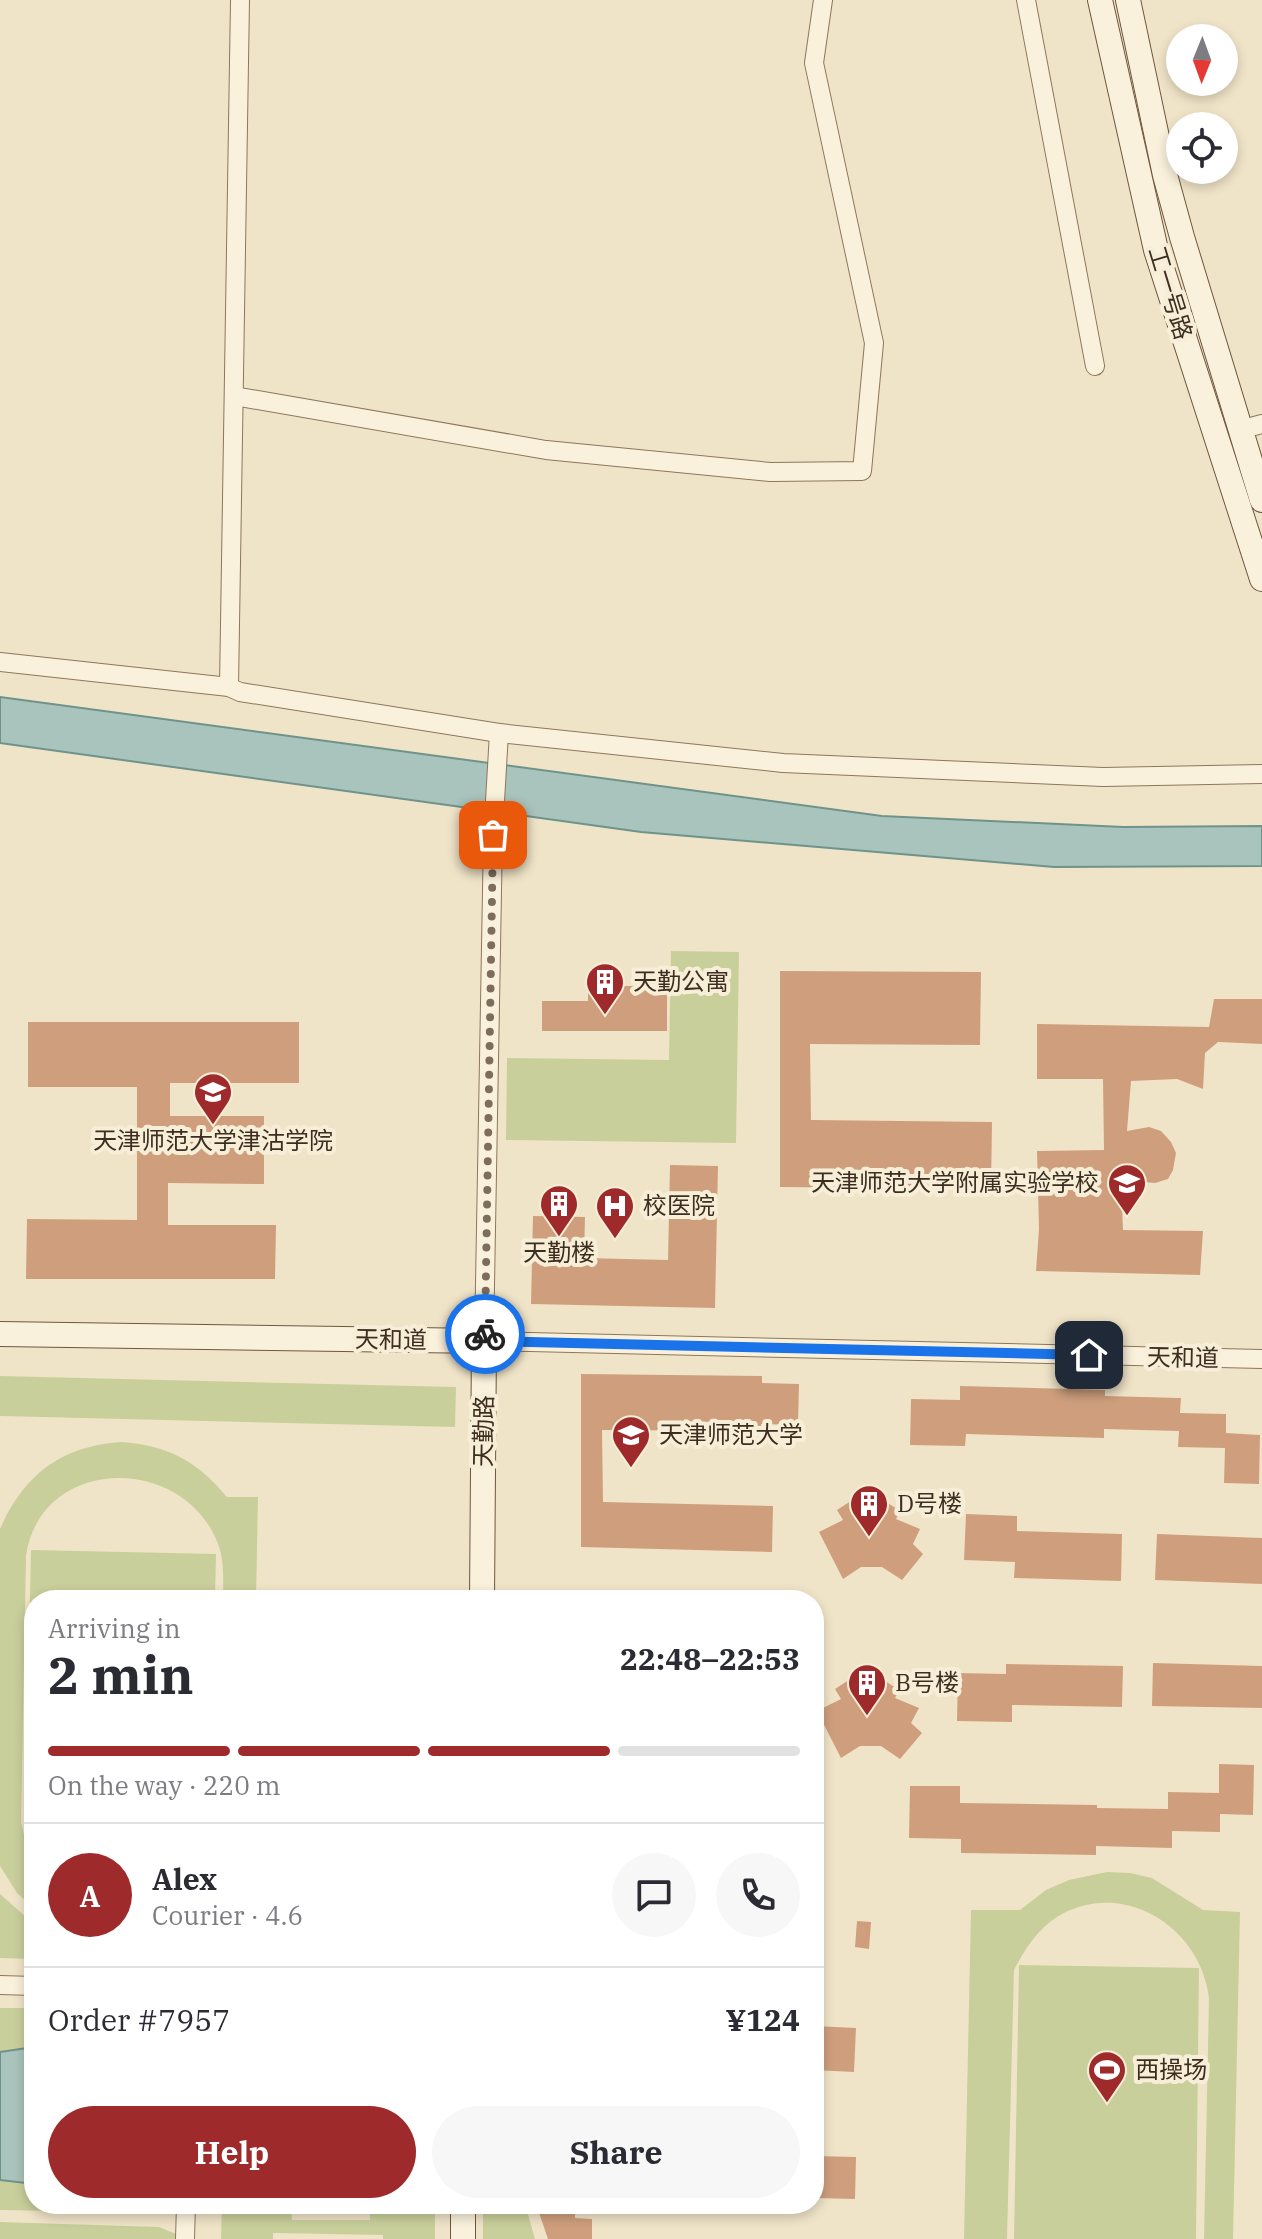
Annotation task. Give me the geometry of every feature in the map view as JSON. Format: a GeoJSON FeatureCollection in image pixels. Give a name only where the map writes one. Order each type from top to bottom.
{"type":"FeatureCollection","features":[{"type":"Feature","properties":{"kind":"main road","name":"工一号路"},"geometry":{"type":"LineString","coordinates":[[1100,0],[1156,250],[1262,579]]}},
{"type":"Feature","properties":{"kind":"main road","name":"工一号路"},"geometry":{"type":"LineString","coordinates":[[1128,0],[1165,175],[1251,427],[1262,500]]}},
{"type":"Feature","properties":{"kind":"main road","name":"天和道"},"geometry":{"type":"LineString","coordinates":[[0,1334],[484,1341]]}},
{"type":"Feature","properties":{"kind":"main road","name":"天勤路"},"geometry":{"type":"LineString","coordinates":[[482,1590],[484,1341]]}},
{"type":"Feature","properties":{"kind":"main road"},"geometry":{"type":"LineString","coordinates":[[463,2214],[463,2239]]}},
{"type":"Feature","properties":{"kind":"street"},"geometry":{"type":"LineString","coordinates":[[229,687],[240,0]]}},
{"type":"Feature","properties":{"kind":"street"},"geometry":{"type":"LineString","coordinates":[[234,396],[546,450],[770,472],[862,471],[874,343],[814,63],[823,0]]}},
{"type":"Feature","properties":{"kind":"street"},"geometry":{"type":"LineString","coordinates":[[1026,0],[1095,366]]}},
{"type":"Feature","properties":{"kind":"street"},"geometry":{"type":"LineString","coordinates":[[0,662],[229,687],[240,692],[499,733],[783,763],[1103,777],[1262,774]]}},
{"type":"Feature","properties":{"kind":"street","name":"天勤路"},"geometry":{"type":"LineString","coordinates":[[484,1341],[493,835],[499,733]]}},
{"type":"Feature","properties":{"kind":"street","name":"天和道"},"geometry":{"type":"LineString","coordinates":[[484,1341],[1262,1359]]}},
{"type":"Feature","properties":{"kind":"street"},"geometry":{"type":"LineString","coordinates":[[0,1985],[24,1986]]}},
{"type":"Feature","properties":{"kind":"street"},"geometry":{"type":"LineString","coordinates":[[185,2239],[186,2214]]}},
{"type":"Feature","properties":{"kind":"green space"},"geometry":{"type":"Polygon","coordinates":[[[671,951],[739,952],[736,1143],[506,1140],[507,1058],[669,1060],[671,951]]]}},
{"type":"Feature","properties":{"kind":"green space"},"geometry":{"type":"Polygon","coordinates":[[[0,1376],[456,1387],[455,1427],[0,1416],[0,1376]]]}},
{"type":"Feature","properties":{"kind":"green space"},"geometry":{"type":"Polygon","coordinates":[[[121,1442],[168,1451],[205,1474],[227,1497],[258,1497],[256,1590],[223,1590],[219,1546],[198,1511],[172,1491],[143,1480],[112,1478],[82,1484],[56,1499],[37,1523],[26,1556],[24,1590],[21,1822],[24,1835],[24,1899],[0,1866],[0,1529],[21,1493],[47,1466],[63,1457],[121,1442]]]}},
{"type":"Feature","properties":{"kind":"green space"},"geometry":{"type":"Polygon","coordinates":[[[31,1550],[216,1554],[215,1590],[30,1590],[31,1550]]]}},
{"type":"Feature","properties":{"kind":"green space","name":"西操场"},"geometry":{"type":"Polygon","coordinates":[[[1107,1872],[1152,1878],[1203,1910],[1240,1912],[1233,2239],[1204,2239],[1209,1998],[1203,1972],[1191,1950],[1175,1931],[1154,1916],[1132,1906],[1107,1903],[1082,1906],[1050,1922],[1032,1940],[1014,1970],[1007,2239],[964,2239],[971,1910],[1020,1910],[1046,1890],[1069,1880],[1107,1872]]]}},
{"type":"Feature","properties":{"kind":"green space"},"geometry":{"type":"Polygon","coordinates":[[[0,1894],[24,1915],[24,1959],[0,1958],[0,1894]]]}},
{"type":"Feature","properties":{"kind":"green space","name":"西操场"},"geometry":{"type":"Polygon","coordinates":[[[1019,1965],[1199,1968],[1196,2239],[1014,2239],[1019,1965]]]}},
{"type":"Feature","properties":{"kind":"green space"},"geometry":{"type":"Polygon","coordinates":[[[0,2008],[24,2008],[24,2048],[0,2052],[0,2008]]]}},
{"type":"Feature","properties":{"kind":"green space"},"geometry":{"type":"Polygon","coordinates":[[[0,2180],[24,2183],[24,2210],[0,2210],[0,2180]]]}},
{"type":"Feature","properties":{"kind":"green space"},"geometry":{"type":"Polygon","coordinates":[[[222,2214],[292,2214],[292,2220],[370,2220],[370,2214],[435,2214],[435,2239],[273,2233],[273,2239],[221,2239],[222,2214]]]}},
{"type":"Feature","properties":{"kind":"green space"},"geometry":{"type":"Polygon","coordinates":[[[483,2214],[528,2214],[535,2239],[483,2239],[483,2214]]]}},
{"type":"Feature","properties":{"kind":"green space"},"geometry":{"type":"Polygon","coordinates":[[[0,2222],[159,2227],[176,2234],[176,2239],[0,2239],[0,2222]]]}},
{"type":"Feature","properties":{"kind":"water"},"geometry":{"type":"Polygon","coordinates":[[[0,697],[882,816],[1123,827],[1262,826],[1262,866],[1054,867],[641,832],[0,743],[0,697]]]}},
{"type":"Feature","properties":{"kind":"water"},"geometry":{"type":"Polygon","coordinates":[[[24,2048],[24,2183],[0,2180],[0,2052],[24,2048]]]}},
{"type":"Feature","properties":{"kind":"building"},"geometry":{"type":"Polygon","coordinates":[[[780,971],[981,972],[980,1045],[810,1044],[811,1120],[992,1122],[991,1189],[780,1187],[780,971]]]}},
{"type":"Feature","properties":{"kind":"building","name":"天勤公寓"},"geometry":{"type":"Polygon","coordinates":[[[588,986],[667,986],[667,1031],[542,1031],[542,1001],[588,1001],[588,986]]]}},
{"type":"Feature","properties":{"kind":"building"},"geometry":{"type":"Polygon","coordinates":[[[1214,999],[1262,999],[1262,1044],[1218,1042],[1205,1053],[1203,1089],[1177,1079],[1131,1081],[1127,1131],[1149,1127],[1161,1131],[1176,1153],[1168,1179],[1155,1183],[1121,1180],[1123,1230],[1203,1231],[1200,1275],[1036,1271],[1039,1229],[1037,1151],[1104,1150],[1103,1079],[1037,1079],[1037,1024],[1209,1027],[1214,999]]]}},
{"type":"Feature","properties":{"kind":"building"},"geometry":{"type":"Polygon","coordinates":[[[28,1022],[299,1022],[299,1083],[170,1083],[170,1116],[264,1116],[264,1184],[168,1183],[168,1225],[276,1225],[275,1279],[26,1279],[27,1219],[137,1220],[137,1087],[28,1087],[28,1022]]]}},
{"type":"Feature","properties":{"kind":"building","name":"天勤楼"},"geometry":{"type":"Polygon","coordinates":[[[670,1165],[718,1166],[715,1308],[531,1304],[533,1216],[585,1217],[584,1258],[668,1260],[670,1165]]]}},
{"type":"Feature","properties":{"kind":"building"},"geometry":{"type":"Polygon","coordinates":[[[581,1374],[762,1376],[762,1383],[799,1384],[798,1425],[761,1424],[761,1431],[602,1430],[603,1502],[773,1506],[772,1552],[581,1547],[581,1374]]]}},
{"type":"Feature","properties":{"kind":"building"},"geometry":{"type":"Polygon","coordinates":[[[960,1386],[1105,1390],[1105,1396],[1181,1398],[1180,1413],[1226,1414],[1226,1433],[1260,1435],[1259,1484],[1224,1483],[1225,1448],[1178,1447],[1179,1431],[1104,1429],[1104,1438],[966,1434],[965,1446],[910,1445],[911,1399],[960,1400],[960,1386]]]}},
{"type":"Feature","properties":{"kind":"building","name":"D号楼"},"geometry":{"type":"Polygon","coordinates":[[[860,1495],[869,1506],[877,1496],[900,1511],[896,1519],[920,1529],[913,1544],[923,1554],[902,1580],[882,1567],[861,1567],[843,1579],[819,1532],[843,1520],[837,1510],[860,1495]]]}},
{"type":"Feature","properties":{"kind":"building"},"geometry":{"type":"Polygon","coordinates":[[[966,1514],[1017,1516],[1017,1531],[1122,1534],[1121,1581],[1014,1578],[1015,1562],[964,1560],[966,1514]]]}},
{"type":"Feature","properties":{"kind":"building"},"geometry":{"type":"Polygon","coordinates":[[[1157,1534],[1262,1538],[1262,1584],[1155,1580],[1157,1534]]]}},
{"type":"Feature","properties":{"kind":"building"},"geometry":{"type":"Polygon","coordinates":[[[1153,1663],[1262,1666],[1262,1708],[1152,1706],[1153,1663]]]}},
{"type":"Feature","properties":{"kind":"building"},"geometry":{"type":"Polygon","coordinates":[[[1006,1664],[1123,1666],[1122,1707],[1012,1705],[1012,1722],[957,1721],[958,1673],[1006,1674],[1006,1664]]]}},
{"type":"Feature","properties":{"kind":"building","name":"B号楼"},"geometry":{"type":"Polygon","coordinates":[[[858,1674],[868,1685],[876,1675],[899,1690],[895,1698],[919,1708],[911,1723],[922,1733],[900,1759],[881,1746],[860,1746],[841,1758],[824,1725],[824,1708],[841,1699],[835,1689],[858,1674]]]}},
{"type":"Feature","properties":{"kind":"building"},"geometry":{"type":"Polygon","coordinates":[[[1219,1764],[1254,1765],[1253,1815],[1220,1814],[1220,1832],[1172,1831],[1172,1848],[1096,1846],[1096,1855],[961,1853],[961,1839],[909,1838],[910,1786],[960,1786],[960,1803],[1168,1809],[1168,1792],[1219,1793],[1219,1764]]]}},
{"type":"Feature","properties":{"kind":"building"},"geometry":{"type":"Polygon","coordinates":[[[857,1921],[871,1922],[869,1949],[855,1947],[857,1921]]]}},
{"type":"Feature","properties":{"kind":"building"},"geometry":{"type":"Polygon","coordinates":[[[824,2026],[856,2028],[854,2072],[824,2070],[824,2026]]]}},
{"type":"Feature","properties":{"kind":"building"},"geometry":{"type":"Polygon","coordinates":[[[824,2156],[856,2157],[855,2199],[824,2198],[824,2156]]]}},
{"type":"Feature","properties":{"kind":"building"},"geometry":{"type":"Polygon","coordinates":[[[539,2214],[575,2214],[575,2218],[592,2219],[592,2239],[548,2239],[539,2214]]]}},
{"type":"Feature","properties":{"kind":"way so far"},"geometry":{"type":"LineString","coordinates":[[485,1334],[493,835]]}},
{"type":"Feature","properties":{"kind":"place","name":"天勤公寓"},"geometry":{"type":"Point","coordinates":[605,1016]}},
{"type":"Feature","properties":{"kind":"place","name":"天津师范大学津沽学院"},"geometry":{"type":"Point","coordinates":[213,1126]}},
{"type":"Feature","properties":{"kind":"place","name":"天津师范大学附属实验学校"},"geometry":{"type":"Point","coordinates":[1127,1217]}},
{"type":"Feature","properties":{"kind":"place","name":"天勤楼"},"geometry":{"type":"Point","coordinates":[559,1238]}},
{"type":"Feature","properties":{"kind":"place","name":"校医院"},"geometry":{"type":"Point","coordinates":[615,1240]}},
{"type":"Feature","properties":{"kind":"place","name":"天津师范大学"},"geometry":{"type":"Point","coordinates":[631,1469]}},
{"type":"Feature","properties":{"kind":"place","name":"D号楼"},"geometry":{"type":"Point","coordinates":[869,1538]}},
{"type":"Feature","properties":{"kind":"place","name":"B号楼"},"geometry":{"type":"Point","coordinates":[867,1717]}},
{"type":"Feature","properties":{"kind":"place","name":"西操场"},"geometry":{"type":"Point","coordinates":[1107,2104]}},
{"type":"Feature","properties":{"kind":"route"},"geometry":{"type":"LineString","coordinates":[[485,1334],[484,1341],[1089,1355]]}}]}
